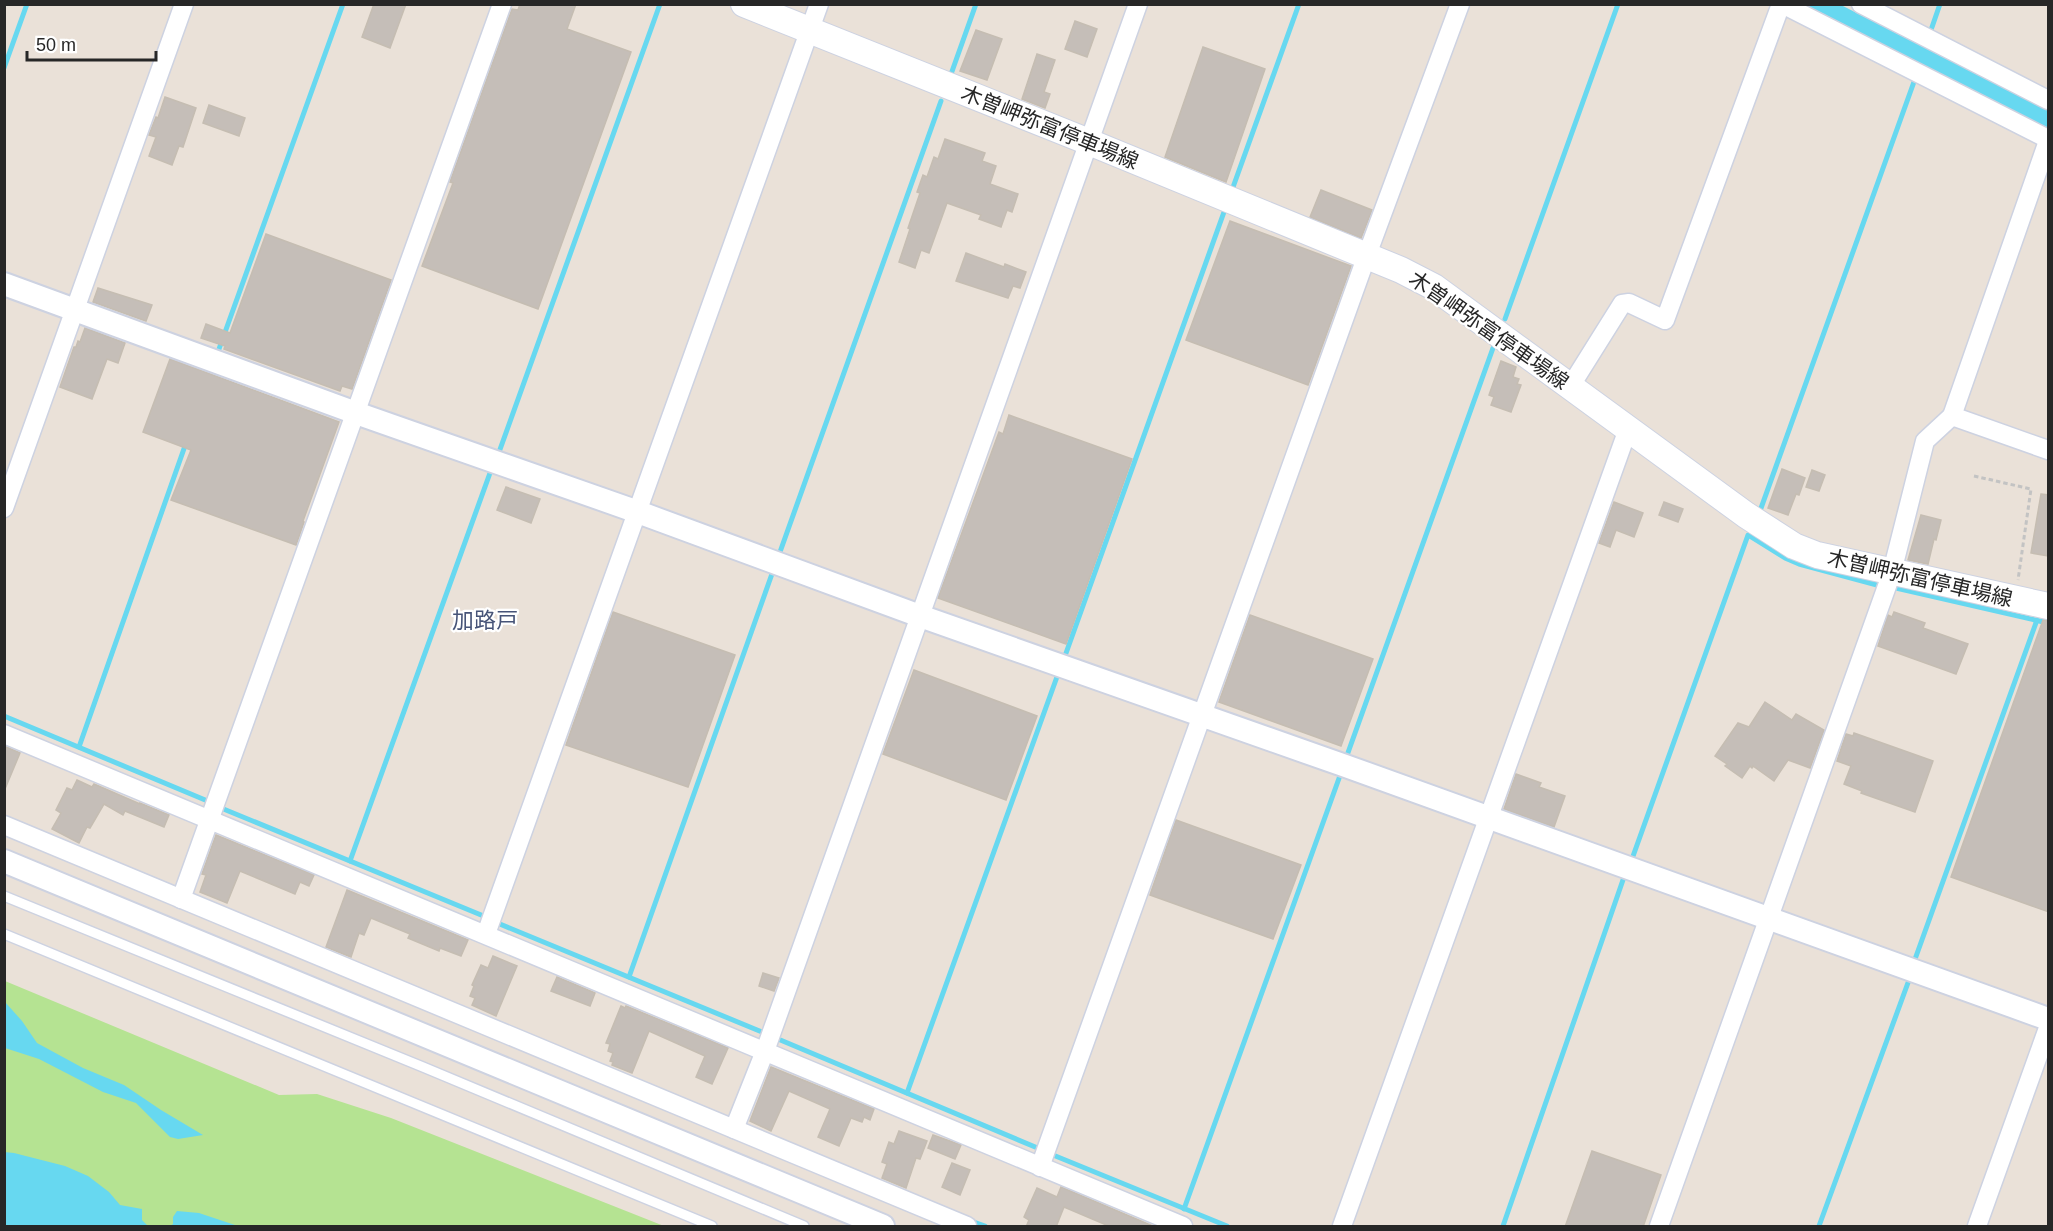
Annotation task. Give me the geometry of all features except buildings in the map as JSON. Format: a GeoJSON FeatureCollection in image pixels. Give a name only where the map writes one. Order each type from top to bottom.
{"type":"FeatureCollection","features":[{"type":"Feature","properties":{"kind":"main road","name":"木曽岬弥富停車場線"},"geometry":{"type":"LineString","coordinates":[[744,4],[1367,255],[1434,287],[1746,515],[1794,546],[1817,555],[1892,573],[2049,606]]}},
{"type":"Feature","properties":{"kind":"street"},"geometry":{"type":"LineString","coordinates":[[4,508],[184,4]]}},
{"type":"Feature","properties":{"kind":"street"},"geometry":{"type":"LineString","coordinates":[[181,898],[502,4]]}},
{"type":"Feature","properties":{"kind":"street"},"geometry":{"type":"LineString","coordinates":[[486,934],[819,4]]}},
{"type":"Feature","properties":{"kind":"street"},"geometry":{"type":"LineString","coordinates":[[734,1129],[765,1051],[1138,4]]}},
{"type":"Feature","properties":{"kind":"street"},"geometry":{"type":"LineString","coordinates":[[1040,1167],[1367,255],[1460,4]]}},
{"type":"Feature","properties":{"kind":"street"},"geometry":{"type":"LineString","coordinates":[[1570,387],[1622,304],[1629,303],[1665,320],[1781,4],[2049,140],[1952,416],[1925,441],[1892,573],[1659,1227]]}},
{"type":"Feature","properties":{"kind":"street"},"geometry":{"type":"LineString","coordinates":[[1861,4],[2049,100]]}},
{"type":"Feature","properties":{"kind":"street"},"geometry":{"type":"LineString","coordinates":[[4,284],[920,616],[1346,766],[2049,1019]]}},
{"type":"Feature","properties":{"kind":"street"},"geometry":{"type":"LineString","coordinates":[[1952,416],[2049,450]]}},
{"type":"Feature","properties":{"kind":"street"},"geometry":{"type":"LineString","coordinates":[[1342,1227],[1628,429]]}},
{"type":"Feature","properties":{"kind":"street"},"geometry":{"type":"LineString","coordinates":[[4,734],[1182,1227]]}},
{"type":"Feature","properties":{"kind":"street"},"geometry":{"type":"LineString","coordinates":[[4,825],[967,1227]]}},
{"type":"Feature","properties":{"kind":"street"},"geometry":{"type":"LineString","coordinates":[[4,861],[883,1227]]}},
{"type":"Feature","properties":{"kind":"street"},"geometry":{"type":"LineString","coordinates":[[1977,1227],[2049,1028]]}},
{"type":"Feature","properties":{"kind":"lane"},"geometry":{"type":"LineString","coordinates":[[4,896],[413,1063],[804,1227]]}},
{"type":"Feature","properties":{"kind":"lane"},"geometry":{"type":"LineString","coordinates":[[4,934],[712,1227]]}},
{"type":"Feature","properties":{"kind":"path"},"geometry":{"type":"LineString","coordinates":[[1974,476],[2031,489],[2015,599]]}},
{"type":"Feature","properties":{"kind":"green space"},"geometry":{"type":"Polygon","coordinates":[[[5,981],[279,1095],[317,1094],[391,1118],[664,1226],[148,1226],[5,1172],[5,981]]]}},
{"type":"Feature","properties":{"kind":"water"},"geometry":{"type":"Polygon","coordinates":[[[1806,5],[1841,5],[2048,110],[2048,128],[1806,5]]]}},
{"type":"Feature","properties":{"kind":"water"},"geometry":{"type":"Polygon","coordinates":[[[5,1002],[37,1043],[83,1068],[124,1085],[203,1135],[178,1139],[170,1137],[136,1103],[103,1092],[39,1059],[5,1048],[5,1002]]]}},
{"type":"Feature","properties":{"kind":"water"},"geometry":{"type":"Polygon","coordinates":[[[4,1152],[65,1166],[88,1176],[109,1192],[120,1205],[142,1209],[142,1220],[148,1226],[5,1226],[4,1152]]]}},
{"type":"Feature","properties":{"kind":"water"},"geometry":{"type":"Polygon","coordinates":[[[177,1211],[199,1213],[238,1226],[170,1226],[173,1224],[173,1217],[177,1211]]]}},
{"type":"Feature","properties":{"kind":"waterway"},"geometry":{"type":"LineString","coordinates":[[4,68],[27,4]]}},
{"type":"Feature","properties":{"kind":"waterway"},"geometry":{"type":"LineString","coordinates":[[219,349],[343,4]]}},
{"type":"Feature","properties":{"kind":"waterway"},"geometry":{"type":"LineString","coordinates":[[498,455],[660,4]]}},
{"type":"Feature","properties":{"kind":"waterway"},"geometry":{"type":"LineString","coordinates":[[950,77],[976,4]]}},
{"type":"Feature","properties":{"kind":"waterway"},"geometry":{"type":"LineString","coordinates":[[1232,190],[1299,4]]}},
{"type":"Feature","properties":{"kind":"waterway"},"geometry":{"type":"LineString","coordinates":[[1505,319],[1618,4]]}},
{"type":"Feature","properties":{"kind":"waterway"},"geometry":{"type":"LineString","coordinates":[[1931,30],[1940,4]]}},
{"type":"Feature","properties":{"kind":"waterway"},"geometry":{"type":"LineString","coordinates":[[1760,511],[1915,79]]}},
{"type":"Feature","properties":{"kind":"waterway"},"geometry":{"type":"LineString","coordinates":[[780,552],[941,101]]}},
{"type":"Feature","properties":{"kind":"waterway"},"geometry":{"type":"LineString","coordinates":[[1065,656],[1224,212]]}},
{"type":"Feature","properties":{"kind":"waterway"},"geometry":{"type":"LineString","coordinates":[[1345,761],[1493,348]]}},
{"type":"Feature","properties":{"kind":"waterway"},"geometry":{"type":"LineString","coordinates":[[79,747],[186,443]]}},
{"type":"Feature","properties":{"kind":"waterway"},"geometry":{"type":"LineString","coordinates":[[350,861],[490,473]]}},
{"type":"Feature","properties":{"kind":"waterway"},"geometry":{"type":"LineString","coordinates":[[1632,859],[1748,535],[1799,564],[1877,585]]}},
{"type":"Feature","properties":{"kind":"waterway"},"geometry":{"type":"LineString","coordinates":[[629,977],[773,571]]}},
{"type":"Feature","properties":{"kind":"waterway"},"geometry":{"type":"LineString","coordinates":[[1896,588],[2048,623]]}},
{"type":"Feature","properties":{"kind":"waterway"},"geometry":{"type":"LineString","coordinates":[[1914,962],[2037,620]]}},
{"type":"Feature","properties":{"kind":"waterway"},"geometry":{"type":"LineString","coordinates":[[907,1093],[1058,674]]}},
{"type":"Feature","properties":{"kind":"waterway"},"geometry":{"type":"LineString","coordinates":[[4,716],[210,802]]}},
{"type":"Feature","properties":{"kind":"waterway"},"geometry":{"type":"LineString","coordinates":[[1184,1209],[1342,770]]}},
{"type":"Feature","properties":{"kind":"waterway"},"geometry":{"type":"LineString","coordinates":[[221,808],[486,917]]}},
{"type":"Feature","properties":{"kind":"waterway"},"geometry":{"type":"LineString","coordinates":[[1503,1226],[1624,877]]}},
{"type":"Feature","properties":{"kind":"waterway"},"geometry":{"type":"LineString","coordinates":[[495,922],[762,1032]]}},
{"type":"Feature","properties":{"kind":"waterway"},"geometry":{"type":"LineString","coordinates":[[1819,1226],[1909,980]]}},
{"type":"Feature","properties":{"kind":"waterway"},"geometry":{"type":"LineString","coordinates":[[778,1039],[1040,1149]]}},
{"type":"Feature","properties":{"kind":"waterway"},"geometry":{"type":"LineString","coordinates":[[1053,1155],[1227,1226]]}},
{"type":"Feature","properties":{"kind":"waterway"},"geometry":{"type":"LineString","coordinates":[[968,1220],[985,1226]]}},
{"type":"Feature","properties":{"kind":"district","name":"加路戸"},"geometry":{"type":"Point","coordinates":[485,620]}}]}
